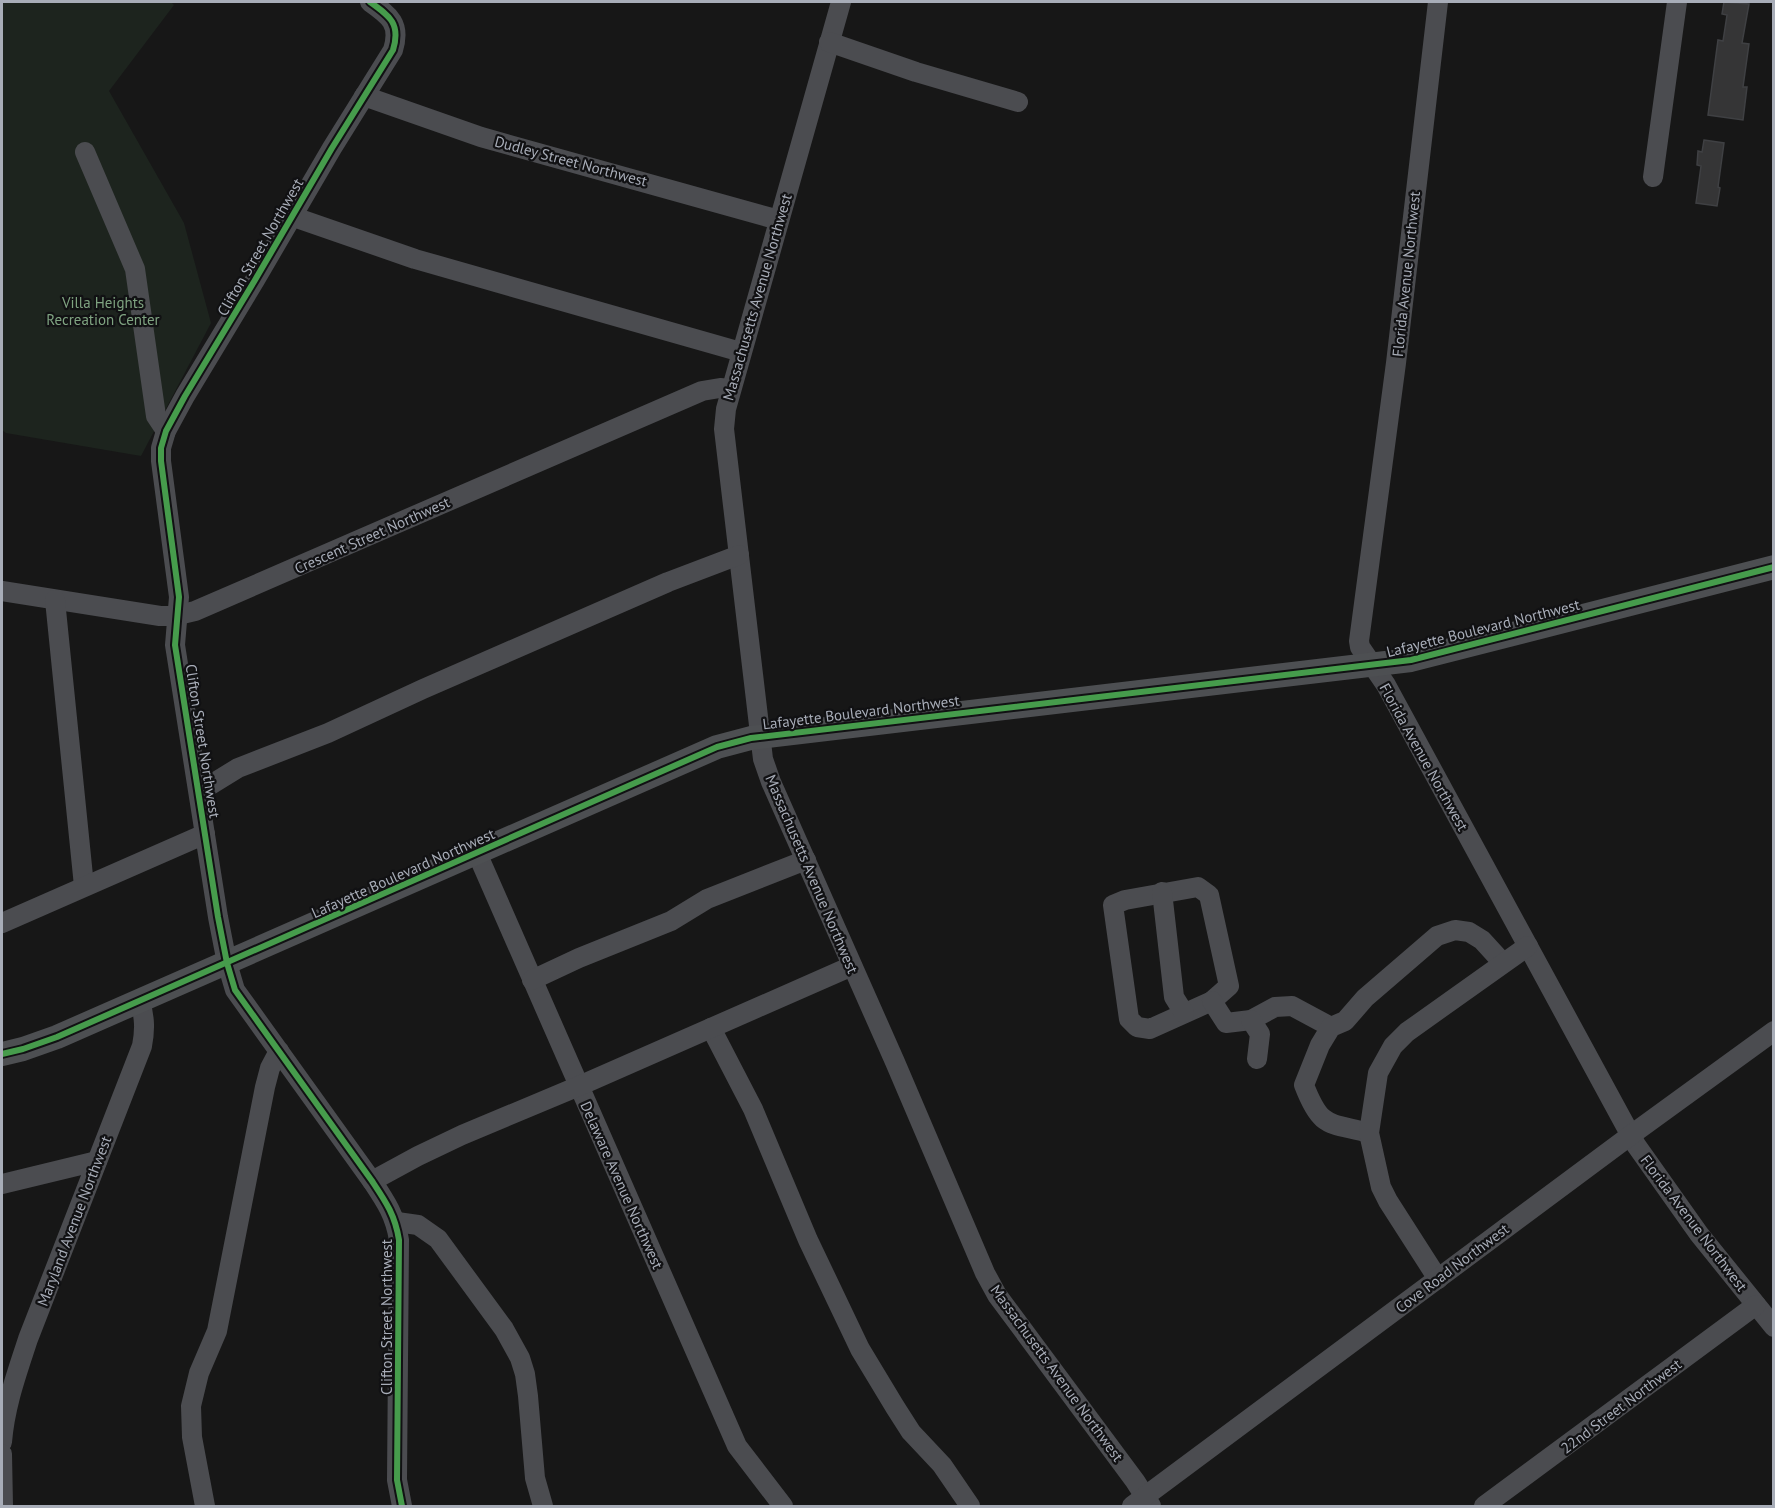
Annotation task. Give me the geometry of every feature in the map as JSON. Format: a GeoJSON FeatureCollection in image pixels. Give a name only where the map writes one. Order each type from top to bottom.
{"type":"FeatureCollection","features":[{"type":"Feature","properties":{"kind":"main road","name":"Lafayette Boulevard Northwest"},"geometry":{"type":"LineString","coordinates":[[2,1054],[57,1037],[140,1002],[717,747],[759,736],[1411,660],[1773,567]]}},
{"type":"Feature","properties":{"kind":"street","name":"Clifton Street Northwest"},"geometry":{"type":"LineString","coordinates":[[370,2],[392,20],[396,30],[393,51],[291,216],[166,431],[161,448],[161,462],[179,597],[175,645],[227,963],[235,990],[372,1181],[397,1222],[399,1240],[397,1480],[402,1506]]}},
{"type":"Feature","properties":{"kind":"street","name":"Massachusetts Avenue Northwest"},"geometry":{"type":"LineString","coordinates":[[841,2],[726,409],[724,429],[763,759],[985,1273],[1143,1503]]}},
{"type":"Feature","properties":{"kind":"street","name":"Florida Avenue Northwest"},"geometry":{"type":"LineString","coordinates":[[1438,2],[1396,363],[1359,647],[1386,685],[1636,1146],[1671,1196],[1773,1327]]}},
{"type":"Feature","properties":{"kind":"street"},"geometry":{"type":"LineString","coordinates":[[1653,177],[1677,2]]}},
{"type":"Feature","properties":{"kind":"street"},"geometry":{"type":"LineString","coordinates":[[829,42],[916,72],[1018,102]]}},
{"type":"Feature","properties":{"kind":"street","name":"Dudley Street Northwest"},"geometry":{"type":"LineString","coordinates":[[364,96],[481,137],[779,220]]}},
{"type":"Feature","properties":{"kind":"street"},"geometry":{"type":"LineString","coordinates":[[85,152],[135,269],[156,416],[166,431]]}},
{"type":"Feature","properties":{"kind":"street"},"geometry":{"type":"LineString","coordinates":[[291,216],[415,260],[741,352]]}},
{"type":"Feature","properties":{"kind":"street","name":"Crescent Street Northwest"},"geometry":{"type":"LineString","coordinates":[[2,591],[160,616],[195,611],[702,391],[731,389]]}},
{"type":"Feature","properties":{"kind":"street"},"geometry":{"type":"LineString","coordinates":[[199,792],[238,768],[328,733],[668,582],[739,555]]}},
{"type":"Feature","properties":{"kind":"street"},"geometry":{"type":"LineString","coordinates":[[56,600],[84,886]]}},
{"type":"Feature","properties":{"kind":"street"},"geometry":{"type":"LineString","coordinates":[[2,923],[205,834]]}},
{"type":"Feature","properties":{"kind":"street","name":"Delaware Avenue Northwest"},"geometry":{"type":"LineString","coordinates":[[477,853],[737,1446],[783,1506]]}},
{"type":"Feature","properties":{"kind":"street"},"geometry":{"type":"LineString","coordinates":[[532,981],[579,958],[671,921],[707,899],[806,860]]}},
{"type":"Feature","properties":{"kind":"street"},"geometry":{"type":"LineString","coordinates":[[1198,887],[1209,895],[1229,986],[1212,1001],[1150,1029],[1137,1027],[1129,1019],[1113,905],[1162,892],[1198,887]]}},
{"type":"Feature","properties":{"kind":"street"},"geometry":{"type":"LineString","coordinates":[[1162,892],[1174,998],[1184,1013]]}},
{"type":"Feature","properties":{"kind":"street"},"geometry":{"type":"LineString","coordinates":[[1369,1134],[1328,1124],[1312,1106],[1304,1085],[1320,1045],[1332,1027],[1345,1021],[1365,998],[1437,936],[1455,930],[1469,932],[1482,940],[1503,963]]}},
{"type":"Feature","properties":{"kind":"street"},"geometry":{"type":"LineString","coordinates":[[1438,1279],[1384,1194],[1369,1134],[1378,1073],[1393,1046],[1407,1032],[1528,946]]}},
{"type":"Feature","properties":{"kind":"street"},"geometry":{"type":"LineString","coordinates":[[372,1181],[462,1135],[852,966]]}},
{"type":"Feature","properties":{"kind":"street"},"geometry":{"type":"LineString","coordinates":[[1212,1001],[1226,1023],[1251,1020],[1275,1007],[1292,1006],[1332,1027]]}},
{"type":"Feature","properties":{"kind":"street","name":"Maryland Avenue Northwest"},"geometry":{"type":"LineString","coordinates":[[2,1442],[6,1382],[142,1046],[145,1031],[140,1002]]}},
{"type":"Feature","properties":{"kind":"street"},"geometry":{"type":"LineString","coordinates":[[1251,1020],[1260,1034],[1257,1059]]}},
{"type":"Feature","properties":{"kind":"street"},"geometry":{"type":"LineString","coordinates":[[711,1028],[753,1109],[808,1240],[860,1349],[906,1424],[942,1465],[970,1506]]}},
{"type":"Feature","properties":{"kind":"street","name":"Cove Road Northwest"},"geometry":{"type":"LineString","coordinates":[[1143,1503],[1438,1279],[1773,1031]]}},
{"type":"Feature","properties":{"kind":"street"},"geometry":{"type":"LineString","coordinates":[[205,1506],[192,1437],[193,1398],[199,1373],[217,1330],[265,1087],[270,1068],[279,1051]]}},
{"type":"Feature","properties":{"kind":"street"},"geometry":{"type":"LineString","coordinates":[[2,1184],[97,1161]]}},
{"type":"Feature","properties":{"kind":"street"},"geometry":{"type":"LineString","coordinates":[[397,1222],[418,1225],[438,1239],[504,1329],[520,1358],[528,1396],[535,1478],[543,1506]]}},
{"type":"Feature","properties":{"kind":"street","name":"22nd Street Northwest"},"geometry":{"type":"LineString","coordinates":[[1484,1506],[1756,1305]]}},
{"type":"Feature","properties":{"kind":"street"},"geometry":{"type":"LineString","coordinates":[[2,1454],[3,1506]]}},
{"type":"Feature","properties":{"kind":"green space","name":"Villa Heights Recreation Center"},"geometry":{"type":"Polygon","coordinates":[[[2,2],[171,2],[174,5],[109,91],[184,223],[211,323],[141,456],[6,433],[2,430],[2,2]]]}},
{"type":"Feature","properties":{"kind":"building"},"geometry":{"type":"Polygon","coordinates":[[[1724,2],[1749,4],[1742,43],[1749,44],[1743,87],[1747,87],[1743,120],[1708,115],[1718,40],[1723,41],[1727,15],[1722,14],[1724,2]]]}},
{"type":"Feature","properties":{"kind":"building"},"geometry":{"type":"Polygon","coordinates":[[[1704,140],[1724,143],[1717,206],[1696,203],[1701,166],[1697,165],[1698,151],[1702,152],[1704,140]]]}},
{"type":"Feature","properties":{"kind":"cycle path"},"geometry":{"type":"LineString","coordinates":[[370,2],[388,16],[395,27],[393,50],[185,396],[166,431],[161,448],[161,461],[179,597],[175,645],[218,917],[235,990],[372,1181],[389,1209],[397,1231],[399,1240],[397,1480],[402,1506]]}},
{"type":"Feature","properties":{"kind":"cycle path"},"geometry":{"type":"LineString","coordinates":[[2,1054],[57,1037],[717,747],[751,738],[1411,660],[1774,567]]}}]}
